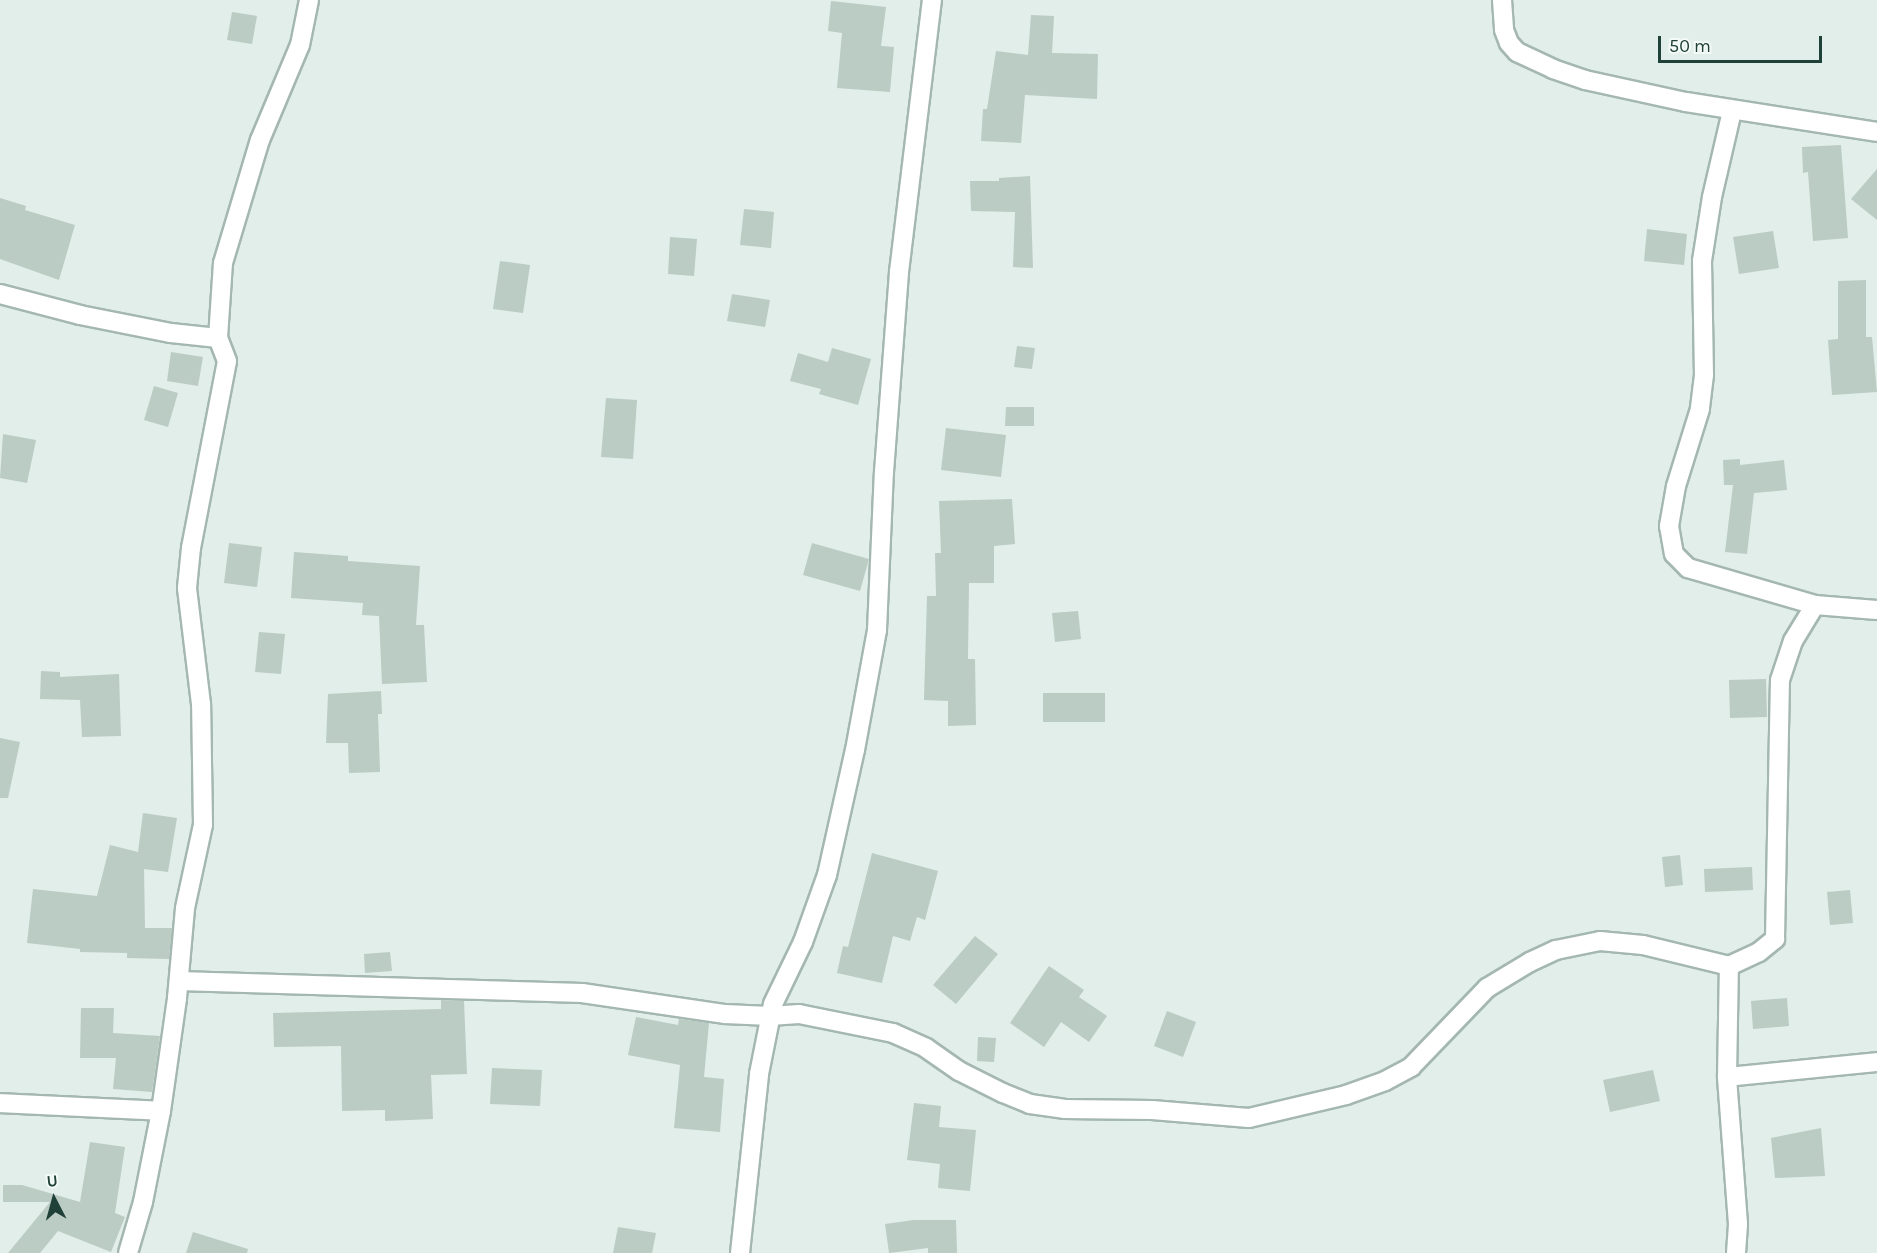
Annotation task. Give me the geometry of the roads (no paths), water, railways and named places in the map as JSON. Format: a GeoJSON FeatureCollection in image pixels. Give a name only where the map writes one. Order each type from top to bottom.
{"type":"FeatureCollection","features":[{"type":"Feature","properties":{"kind":"street"},"geometry":{"type":"LineString","coordinates":[[128,1253],[143,1202],[161,1112],[179,981],[185,908],[203,825],[201,704],[187,588],[191,548],[227,361],[218,338],[223,262],[260,140],[300,45],[309,0]]}},
{"type":"Feature","properties":{"kind":"street"},"geometry":{"type":"LineString","coordinates":[[740,1253],[759,1074],[770,1016],[773,1004],[803,942],[827,874],[855,750],[877,630],[884,472],[899,272],[932,0]]}},
{"type":"Feature","properties":{"kind":"street"},"geometry":{"type":"LineString","coordinates":[[1502,0],[1504,30],[1509,43],[1528,57],[1585,80],[1732,111],[1877,132]]}},
{"type":"Feature","properties":{"kind":"street"},"geometry":{"type":"LineString","coordinates":[[1732,111],[1712,197],[1702,261],[1704,375],[1700,409],[1676,486],[1669,526],[1674,554],[1688,568],[1815,605],[1877,610]]}},
{"type":"Feature","properties":{"kind":"street"},"geometry":{"type":"LineString","coordinates":[[0,294],[80,315],[171,333],[218,338]]}},
{"type":"Feature","properties":{"kind":"street"},"geometry":{"type":"LineString","coordinates":[[179,981],[582,993],[724,1014],[770,1016],[799,1014],[893,1033],[926,1047],[959,1071],[1003,1094],[1030,1104],[1064,1109],[1152,1110],[1249,1118],[1346,1095],[1385,1081],[1411,1067],[1487,988],[1530,962],[1556,950],[1600,941],[1643,945],[1729,966],[1760,952],[1775,939],[1780,680],[1792,641],[1815,605]]}},
{"type":"Feature","properties":{"kind":"street"},"geometry":{"type":"LineString","coordinates":[[1729,966],[1727,1077],[1738,1224],[1736,1253]]}},
{"type":"Feature","properties":{"kind":"street"},"geometry":{"type":"LineString","coordinates":[[1727,1077],[1877,1062]]}},
{"type":"Feature","properties":{"kind":"street"},"geometry":{"type":"LineString","coordinates":[[0,1103],[161,1112]]}}]}
